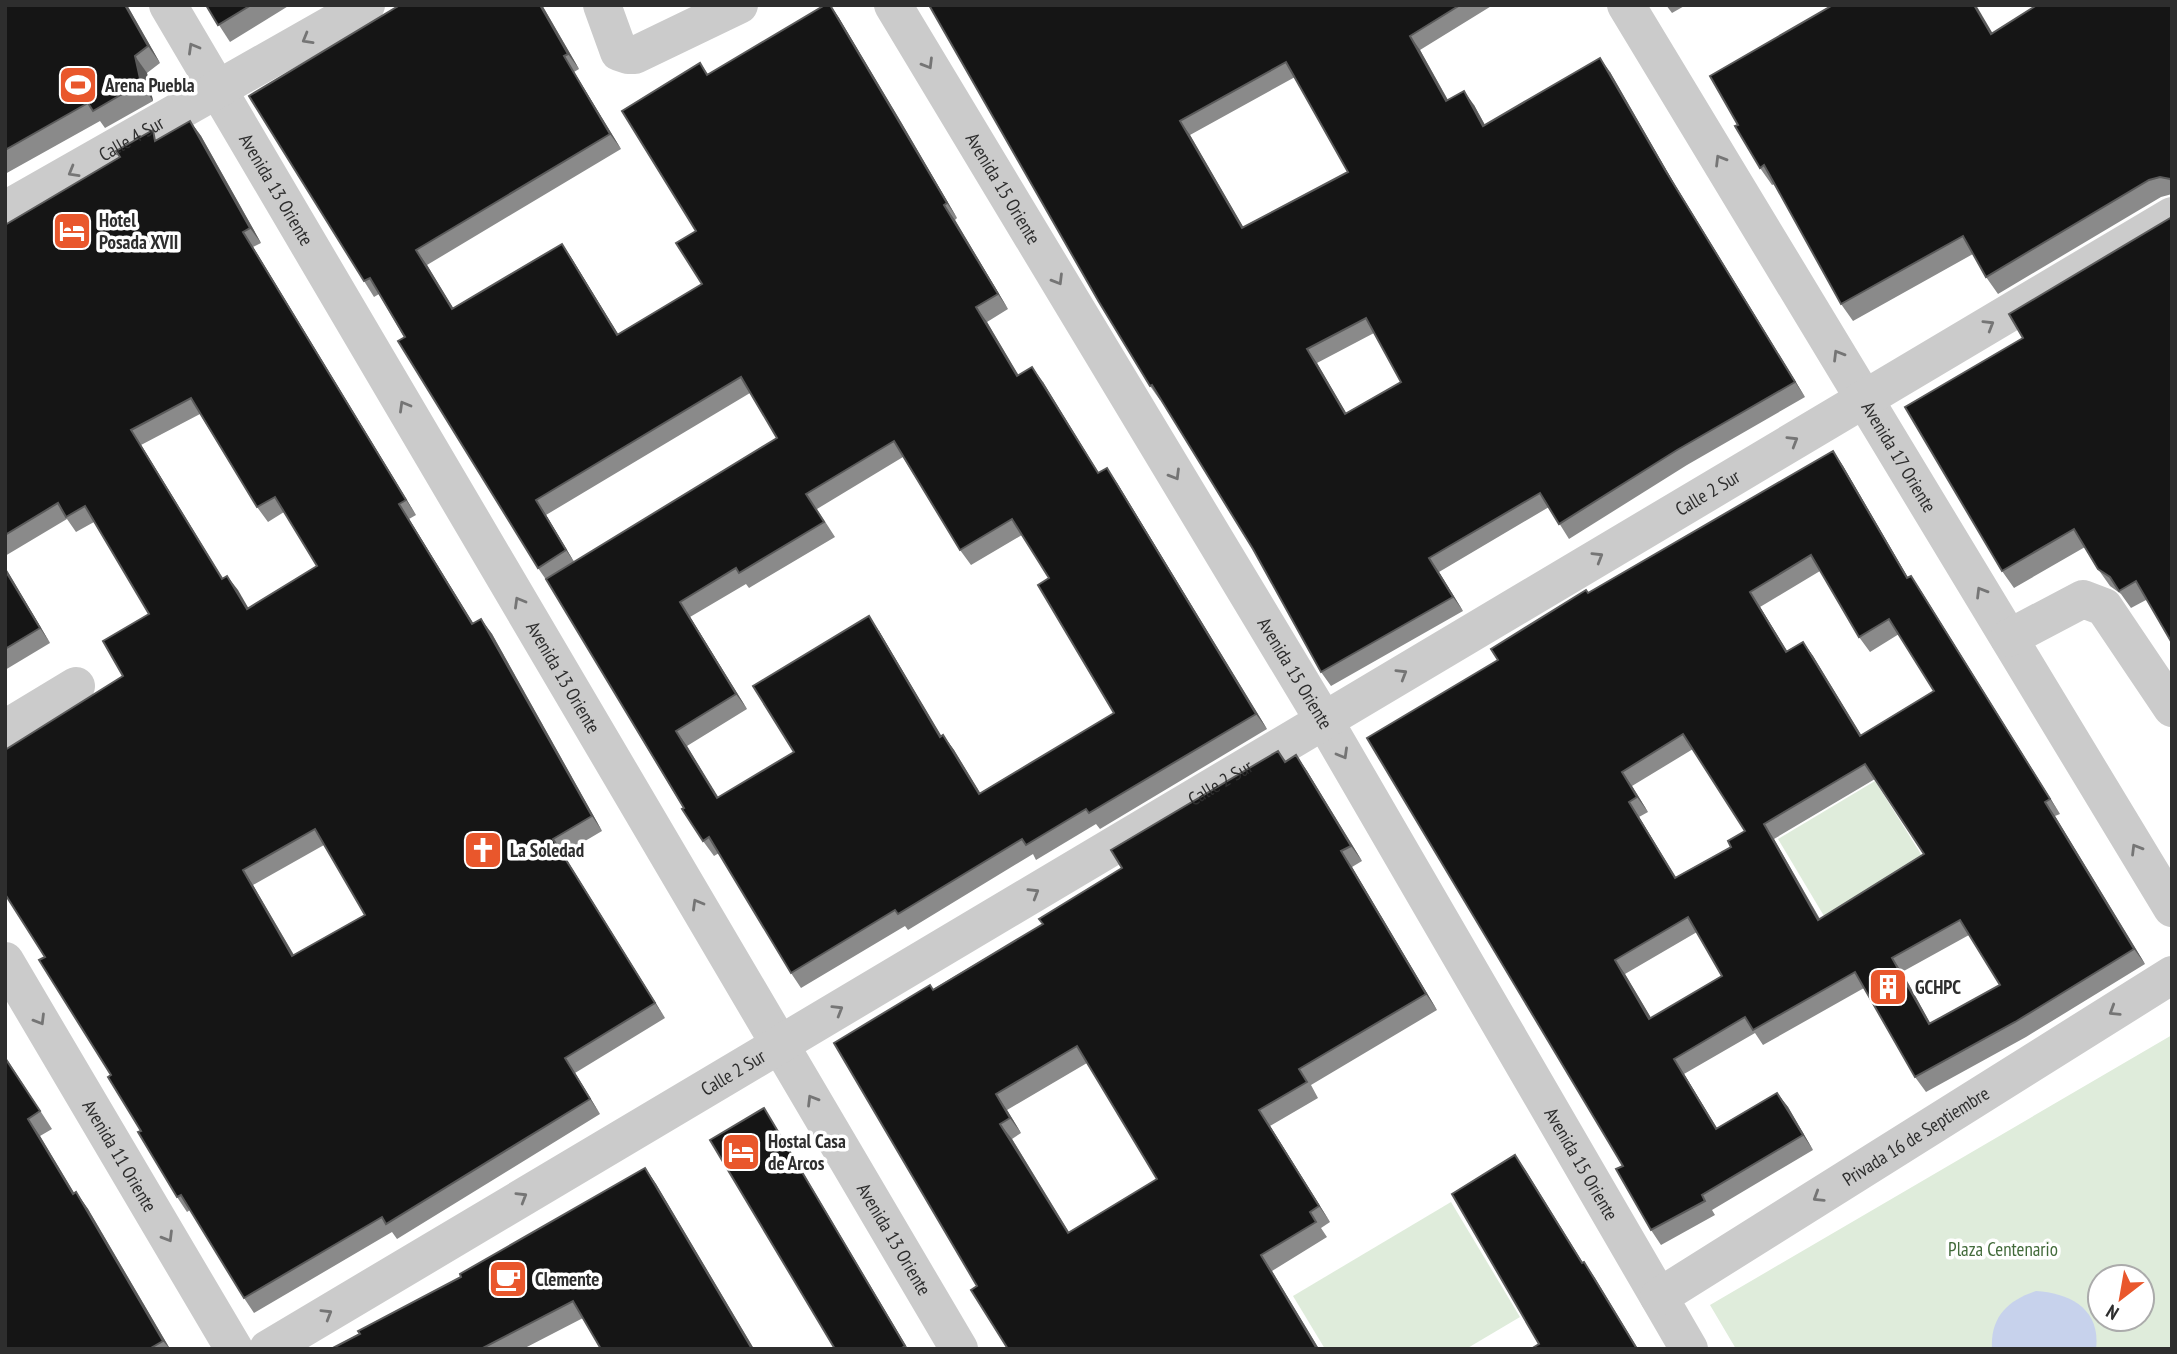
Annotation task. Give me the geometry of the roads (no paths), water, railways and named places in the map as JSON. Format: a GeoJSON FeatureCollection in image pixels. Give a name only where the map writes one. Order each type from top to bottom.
{"type":"FeatureCollection","features":[{"type":"Feature","properties":{"kind":"street","name":"Avenida 13 Oriente"},"geometry":{"type":"LineString","coordinates":[[169,5],[959,1349]]}},
{"type":"Feature","properties":{"kind":"street","name":"Calle 4 Sur"},"geometry":{"type":"LineString","coordinates":[[5,210],[366,5]]}},
{"type":"Feature","properties":{"kind":"street"},"geometry":{"type":"LineString","coordinates":[[602,5],[619,52],[628,55],[635,55],[698,14],[739,5]]}},
{"type":"Feature","properties":{"kind":"street","name":"Avenida 15 Oriente"},"geometry":{"type":"LineString","coordinates":[[893,5],[1322,721],[1689,1349]]}},
{"type":"Feature","properties":{"kind":"street","name":"Avenida 17 Oriente"},"geometry":{"type":"LineString","coordinates":[[1626,5],[2172,908]]}},
{"type":"Feature","properties":{"kind":"street","name":"Calle 2 Sur"},"geometry":{"type":"LineString","coordinates":[[268,1349],[2172,216]]}},
{"type":"Feature","properties":{"kind":"street"},"geometry":{"type":"LineString","coordinates":[[2009,638],[2083,598],[2104,607],[2172,708]]}},
{"type":"Feature","properties":{"kind":"street"},"geometry":{"type":"LineString","coordinates":[[5,729],[76,686]]}},
{"type":"Feature","properties":{"kind":"street","name":"Avenida 11 Oriente"},"geometry":{"type":"LineString","coordinates":[[5,961],[234,1349]]}},
{"type":"Feature","properties":{"kind":"street","name":"Privada 16 de Septiembre"},"geometry":{"type":"LineString","coordinates":[[1658,1297],[2172,975]]}},
{"type":"Feature","properties":{"kind":"water"},"geometry":{"type":"Polygon","coordinates":[[[2036,1291],[2049,1292],[2081,1306],[2086,1312],[2086,1333],[2096,1333],[2096,1349],[1992,1349],[1994,1328],[2003,1311],[2036,1291]]]}},
{"type":"Feature","properties":{"kind":"place","name":"Arena Puebla"},"geometry":{"type":"Point","coordinates":[78,85]}},
{"type":"Feature","properties":{"kind":"place","name":"Hotel Posada XVII"},"geometry":{"type":"Point","coordinates":[72,231]}},
{"type":"Feature","properties":{"kind":"place","name":"La Soledad"},"geometry":{"type":"Point","coordinates":[483,850]}},
{"type":"Feature","properties":{"kind":"place","name":"GCHPC"},"geometry":{"type":"Point","coordinates":[1888,987]}},
{"type":"Feature","properties":{"kind":"place","name":"Hostal Casa de Arcos"},"geometry":{"type":"Point","coordinates":[741,1152]}},
{"type":"Feature","properties":{"kind":"place","name":"Clemente"},"geometry":{"type":"Point","coordinates":[508,1279]}},
{"type":"Feature","properties":{"kind":"park label","name":"Plaza Centenario"},"geometry":{"type":"Point","coordinates":[2003,1249]}}]}
